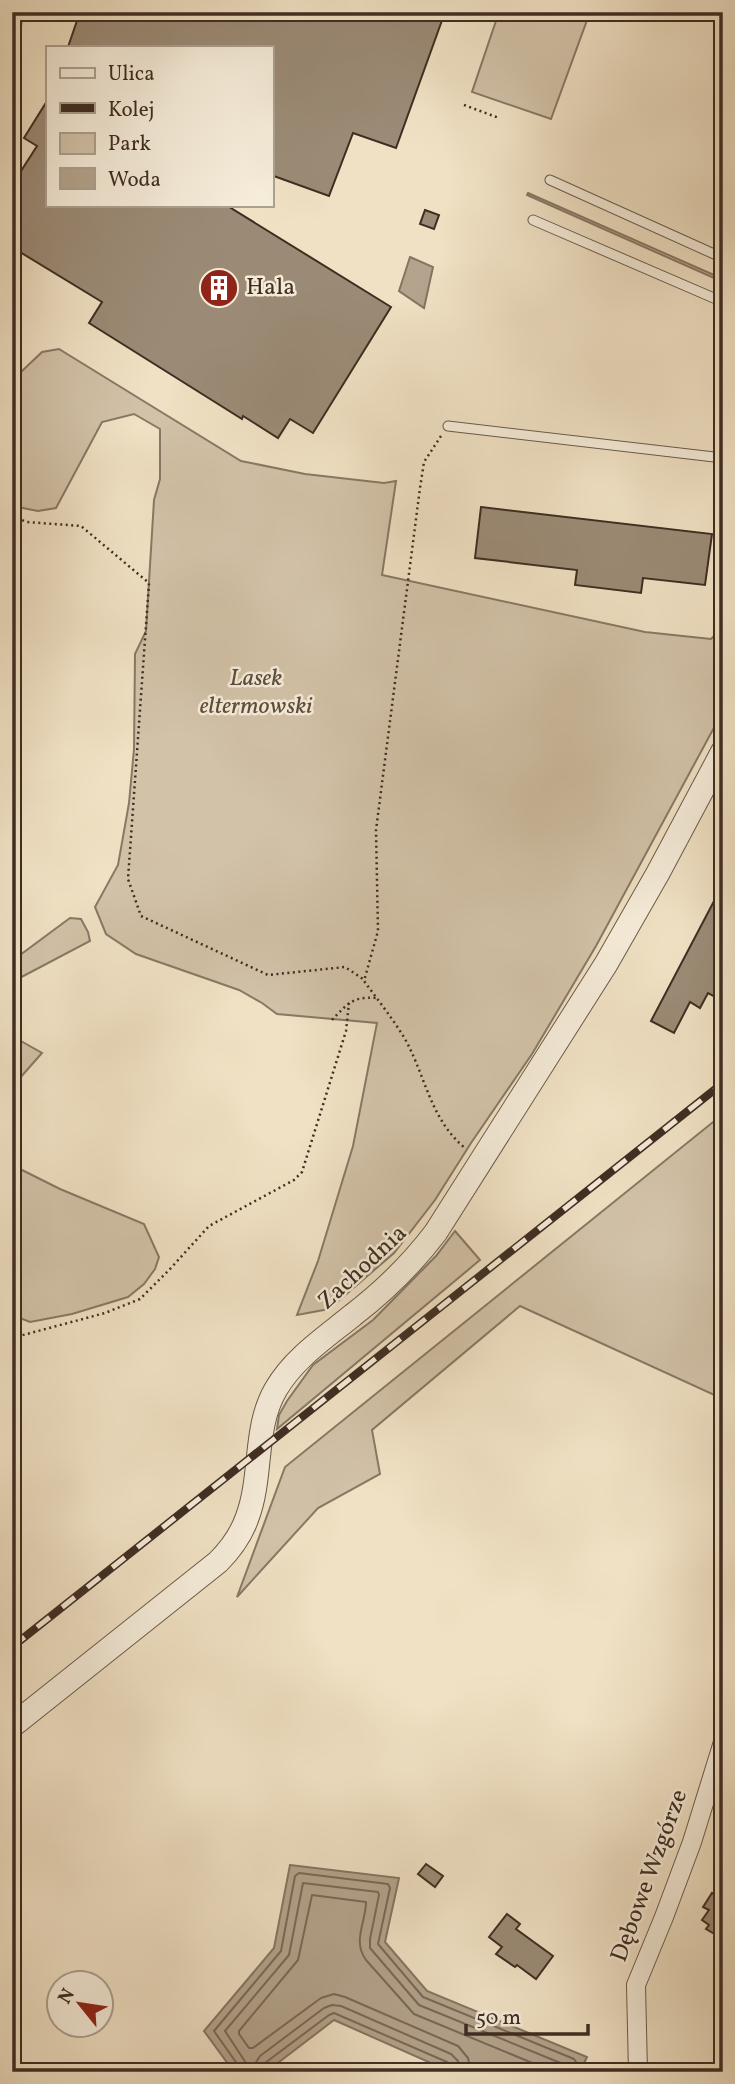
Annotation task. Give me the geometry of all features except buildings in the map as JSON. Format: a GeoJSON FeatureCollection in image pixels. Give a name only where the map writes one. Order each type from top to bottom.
{"type":"FeatureCollection","features":[{"type":"Feature","properties":{"kind":"street","name":"Zachodnia"},"geometry":{"type":"LineString","coordinates":[[12,1726],[218,1562],[231,1548],[240,1535],[249,1512],[265,1415],[283,1378],[306,1354],[381,1292],[421,1253],[453,1208],[606,964],[658,873],[717,746]]}},
{"type":"Feature","properties":{"kind":"street","name":"Dębowe Wzgórze"},"geometry":{"type":"LineString","coordinates":[[638,2072],[636,1985],[692,1842],[723,1742]]}},
{"type":"Feature","properties":{"kind":"lane"},"geometry":{"type":"LineString","coordinates":[[550,180],[723,258]]}},
{"type":"Feature","properties":{"kind":"lane"},"geometry":{"type":"LineString","coordinates":[[533,220],[723,302]]}},
{"type":"Feature","properties":{"kind":"lane"},"geometry":{"type":"LineString","coordinates":[[448,426],[723,458]]}},
{"type":"Feature","properties":{"kind":"path"},"geometry":{"type":"LineString","coordinates":[[464,105],[499,118]]}},
{"type":"Feature","properties":{"kind":"path"},"geometry":{"type":"LineString","coordinates":[[448,426],[424,462],[376,830],[378,931],[364,981],[405,1039],[434,1110],[445,1129],[457,1142],[483,1160]]}},
{"type":"Feature","properties":{"kind":"path"},"geometry":{"type":"LineString","coordinates":[[12,516],[27,522],[81,526],[149,583],[128,879],[141,916],[268,975],[345,967],[364,979]]}},
{"type":"Feature","properties":{"kind":"path"},"geometry":{"type":"LineString","coordinates":[[717,746],[723,718]]}},
{"type":"Feature","properties":{"kind":"path"},"geometry":{"type":"LineString","coordinates":[[332,1020],[349,1003],[363,997],[376,998]]}},
{"type":"Feature","properties":{"kind":"path"},"geometry":{"type":"LineString","coordinates":[[12,1338],[106,1312],[140,1299],[209,1226],[294,1180],[302,1171],[346,1031],[349,1003]]}},
{"type":"Feature","properties":{"kind":"green space"},"geometry":{"type":"Polygon","coordinates":[[[12,12],[23,12],[12,90],[12,12]]]}},
{"type":"Feature","properties":{"kind":"green space"},"geometry":{"type":"Polygon","coordinates":[[[499,12],[590,12],[551,119],[472,92],[499,12]]]}},
{"type":"Feature","properties":{"kind":"green space"},"geometry":{"type":"Polygon","coordinates":[[[528,193],[723,279],[723,282],[527,195],[528,193]]]}},
{"type":"Feature","properties":{"kind":"green space","name":"Lasek eltermowski"},"geometry":{"type":"Polygon","coordinates":[[[59,349],[241,461],[305,474],[384,483],[396,481],[382,575],[645,632],[711,639],[723,627],[723,711],[596,946],[532,1054],[435,1200],[394,1253],[329,1309],[297,1315],[318,1261],[353,1146],[377,1023],[277,1014],[239,990],[136,954],[106,934],[95,907],[118,865],[129,803],[134,749],[135,654],[146,631],[154,500],[160,479],[160,429],[134,414],[102,422],[56,508],[38,511],[12,506],[12,367],[21,372],[42,352],[59,349]]]}},
{"type":"Feature","properties":{"kind":"green space"},"geometry":{"type":"Polygon","coordinates":[[[70,918],[81,919],[90,941],[12,982],[12,961],[70,918]]]}},
{"type":"Feature","properties":{"kind":"green space"},"geometry":{"type":"Polygon","coordinates":[[[12,1036],[42,1053],[12,1087],[12,1036]]]}},
{"type":"Feature","properties":{"kind":"green space"},"geometry":{"type":"Polygon","coordinates":[[[723,1114],[723,1399],[520,1306],[372,1430],[380,1474],[318,1508],[237,1597],[285,1467],[723,1114]]]}},
{"type":"Feature","properties":{"kind":"green space"},"geometry":{"type":"Polygon","coordinates":[[[12,1165],[60,1189],[144,1224],[159,1257],[155,1269],[144,1284],[128,1297],[72,1314],[30,1322],[12,1315],[12,1165]]]}},
{"type":"Feature","properties":{"kind":"green space"},"geometry":{"type":"Polygon","coordinates":[[[455,1231],[480,1260],[277,1429],[279,1415],[313,1365],[373,1320],[436,1256],[455,1231]]]}},
{"type":"Feature","properties":{"kind":"water"},"geometry":{"type":"Polygon","coordinates":[[[410,257],[433,267],[424,308],[399,291],[410,257]]]}},
{"type":"Feature","properties":{"kind":"water"},"geometry":{"type":"Polygon","coordinates":[[[290,1865],[399,1878],[385,1942],[427,1991],[587,2057],[580,2072],[451,2072],[334,2020],[266,2072],[234,2072],[204,2031],[274,1948],[290,1865]]]}},
{"type":"Feature","properties":{"kind":"railway"},"geometry":{"type":"LineString","coordinates":[[12,1647],[723,1083]]}},
{"type":"Feature","properties":{"kind":"place","name":"Hala"},"geometry":{"type":"Point","coordinates":[219,288]}}]}
